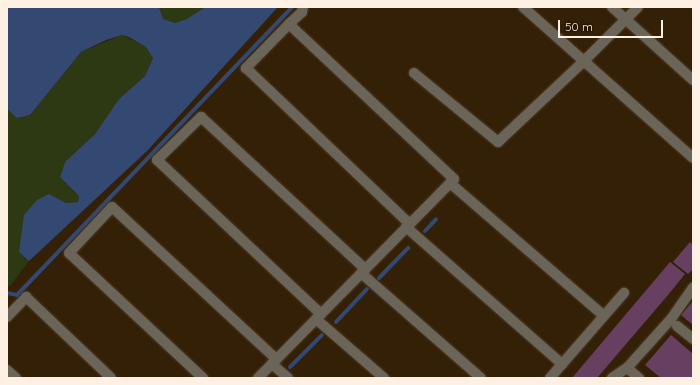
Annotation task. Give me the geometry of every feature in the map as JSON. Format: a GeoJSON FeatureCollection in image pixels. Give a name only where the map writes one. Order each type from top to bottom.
{"type":"FeatureCollection","features":[{"type":"Feature","properties":{"kind":"street"},"geometry":{"type":"LineString","coordinates":[[303,7],[302,12],[246,68],[408,226],[562,364]]}},
{"type":"Feature","properties":{"kind":"street"},"geometry":{"type":"LineString","coordinates":[[523,7],[693,158]]}},
{"type":"Feature","properties":{"kind":"street"},"geometry":{"type":"LineString","coordinates":[[612,7],[693,80]]}},
{"type":"Feature","properties":{"kind":"street"},"geometry":{"type":"LineString","coordinates":[[414,72],[498,142],[584,61],[638,7]]}},
{"type":"Feature","properties":{"kind":"street"},"geometry":{"type":"LineString","coordinates":[[258,378],[454,179],[289,24]]}},
{"type":"Feature","properties":{"kind":"street"},"geometry":{"type":"LineString","coordinates":[[384,378],[158,160],[201,117],[363,271],[481,378]]}},
{"type":"Feature","properties":{"kind":"street"},"geometry":{"type":"LineString","coordinates":[[450,182],[604,316]]}},
{"type":"Feature","properties":{"kind":"street"},"geometry":{"type":"LineString","coordinates":[[203,378],[69,253],[112,207],[274,361],[288,378]]}},
{"type":"Feature","properties":{"kind":"street"},"geometry":{"type":"LineString","coordinates":[[612,378],[627,368],[671,319],[693,287]]}},
{"type":"Feature","properties":{"kind":"street"},"geometry":{"type":"LineString","coordinates":[[550,378],[624,293]]}},
{"type":"Feature","properties":{"kind":"street"},"geometry":{"type":"LineString","coordinates":[[7,317],[26,297],[111,378]]}},
{"type":"Feature","properties":{"kind":"street"},"geometry":{"type":"LineString","coordinates":[[677,326],[693,339]]}},
{"type":"Feature","properties":{"kind":"street"},"geometry":{"type":"LineString","coordinates":[[627,368],[639,378]]}},
{"type":"Feature","properties":{"kind":"street"},"geometry":{"type":"LineString","coordinates":[[7,370],[16,378]]}},
{"type":"Feature","properties":{"kind":"green space"},"geometry":{"type":"Polygon","coordinates":[[[159,7],[205,7],[187,19],[175,23],[163,19],[159,7]]]}},
{"type":"Feature","properties":{"kind":"green space"},"geometry":{"type":"Polygon","coordinates":[[[122,35],[147,47],[153,58],[145,76],[119,99],[95,134],[65,162],[60,177],[79,196],[78,202],[66,203],[49,194],[19,252],[29,261],[10,286],[7,285],[7,109],[17,118],[30,115],[81,52],[122,35]]]}},
{"type":"Feature","properties":{"kind":"water"},"geometry":{"type":"Polygon","coordinates":[[[7,7],[159,7],[163,19],[175,23],[187,19],[205,7],[277,8],[147,151],[29,261],[19,252],[24,215],[37,200],[49,194],[66,203],[78,202],[79,196],[60,177],[65,162],[95,134],[119,99],[145,76],[153,58],[146,47],[129,37],[122,35],[106,40],[81,52],[30,115],[17,118],[7,109],[7,7]]]}},
{"type":"Feature","properties":{"kind":"building"},"geometry":{"type":"Polygon","coordinates":[[[690,242],[693,245],[693,269],[688,274],[673,262],[690,242]]]}},
{"type":"Feature","properties":{"kind":"building"},"geometry":{"type":"Polygon","coordinates":[[[670,262],[685,274],[668,295],[597,378],[572,378],[670,262]]]}},
{"type":"Feature","properties":{"kind":"building"},"geometry":{"type":"Polygon","coordinates":[[[693,301],[693,325],[681,315],[693,301]]]}},
{"type":"Feature","properties":{"kind":"building"},"geometry":{"type":"Polygon","coordinates":[[[671,335],[693,354],[693,378],[661,378],[645,365],[671,335]]]}},
{"type":"Feature","properties":{"kind":"waterway"},"geometry":{"type":"LineString","coordinates":[[7,293],[17,295],[292,7]]}},
{"type":"Feature","properties":{"kind":"waterway"},"geometry":{"type":"LineString","coordinates":[[425,231],[436,219]]}},
{"type":"Feature","properties":{"kind":"waterway"},"geometry":{"type":"LineString","coordinates":[[379,278],[408,248]]}},
{"type":"Feature","properties":{"kind":"waterway"},"geometry":{"type":"LineString","coordinates":[[336,322],[367,289]]}},
{"type":"Feature","properties":{"kind":"waterway"},"geometry":{"type":"LineString","coordinates":[[290,367],[322,335]]}}]}
